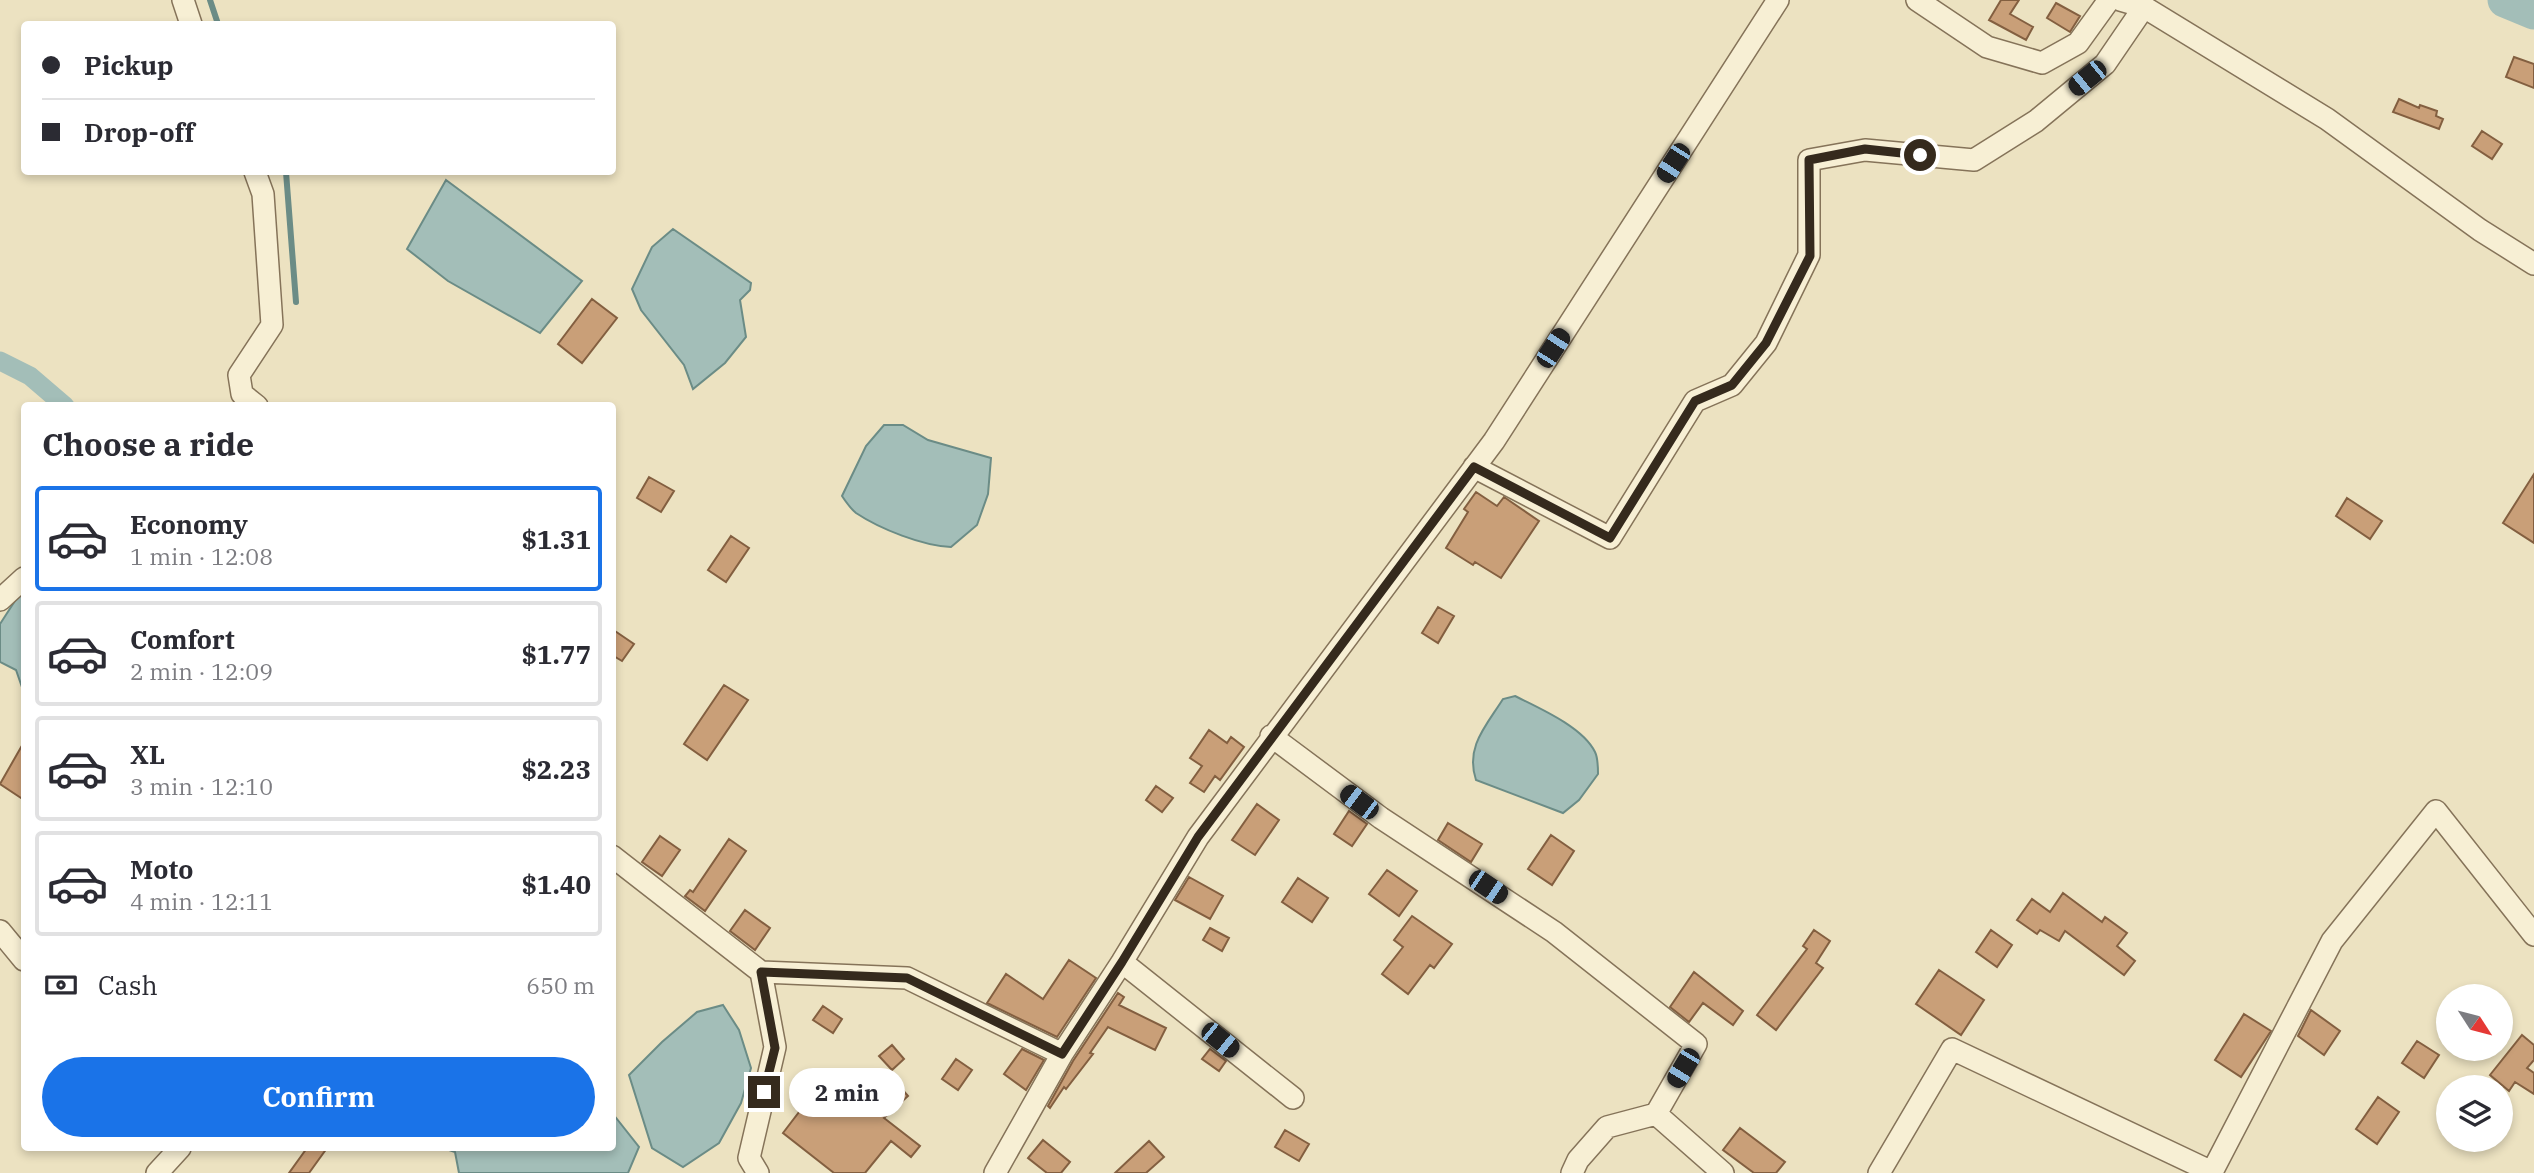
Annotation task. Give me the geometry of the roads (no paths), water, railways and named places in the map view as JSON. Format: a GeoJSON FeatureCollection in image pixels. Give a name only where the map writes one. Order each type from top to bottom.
{"type":"FeatureCollection","features":[{"type":"Feature","properties":{"kind":"street"},"geometry":{"type":"LineString","coordinates":[[183,0],[190,21]]}},
{"type":"Feature","properties":{"kind":"street"},"geometry":{"type":"LineString","coordinates":[[995,1173],[1062,1054],[1198,837],[1509,418],[1778,0]]}},
{"type":"Feature","properties":{"kind":"street"},"geometry":{"type":"LineString","coordinates":[[1917,0],[1987,47],[2042,63],[2078,43],[2109,0]]}},
{"type":"Feature","properties":{"kind":"street"},"geometry":{"type":"LineString","coordinates":[[2120,0],[2144,7],[2327,119],[2480,230],[2534,264]]}},
{"type":"Feature","properties":{"kind":"street"},"geometry":{"type":"LineString","coordinates":[[1474,467],[1610,538],[1695,401],[1732,385],[1766,343],[1810,256],[1809,160],[1865,149],[1975,160],[2036,121],[2105,64],[2144,7]]}},
{"type":"Feature","properties":{"kind":"street"},"geometry":{"type":"LineString","coordinates":[[252,402],[242,394],[239,375],[272,325],[263,194],[256,175]]}},
{"type":"Feature","properties":{"kind":"street"},"geometry":{"type":"LineString","coordinates":[[0,600],[21,581]]}},
{"type":"Feature","properties":{"kind":"street"},"geometry":{"type":"LineString","coordinates":[[1271,736],[1381,818],[1554,933],[1696,1044],[1656,1114],[1607,1127],[1578,1160],[1572,1173]]}},
{"type":"Feature","properties":{"kind":"street"},"geometry":{"type":"LineString","coordinates":[[1880,1173],[1952,1049],[2212,1172],[2332,941],[2436,811],[2534,935]]}},
{"type":"Feature","properties":{"kind":"street"},"geometry":{"type":"LineString","coordinates":[[616,859],[761,972],[907,978],[1062,1054]]}},
{"type":"Feature","properties":{"kind":"street"},"geometry":{"type":"LineString","coordinates":[[0,931],[21,956]]}},
{"type":"Feature","properties":{"kind":"street"},"geometry":{"type":"LineString","coordinates":[[1122,962],[1293,1098]]}},
{"type":"Feature","properties":{"kind":"street"},"geometry":{"type":"LineString","coordinates":[[758,1173],[749,1158],[775,1048],[761,972]]}},
{"type":"Feature","properties":{"kind":"street"},"geometry":{"type":"LineString","coordinates":[[1656,1114],[1723,1173]]}},
{"type":"Feature","properties":{"kind":"street"},"geometry":{"type":"LineString","coordinates":[[157,1173],[177,1151]]}},
{"type":"Feature","properties":{"kind":"water"},"geometry":{"type":"Polygon","coordinates":[[[446,180],[582,281],[540,333],[448,281],[407,249],[446,180]]]}},
{"type":"Feature","properties":{"kind":"water"},"geometry":{"type":"Polygon","coordinates":[[[673,229],[751,283],[750,290],[740,300],[746,337],[725,363],[693,389],[684,365],[641,310],[632,289],[652,247],[673,229]]]}},
{"type":"Feature","properties":{"kind":"water"},"geometry":{"type":"Polygon","coordinates":[[[884,425],[903,425],[928,440],[991,458],[988,494],[977,525],[951,547],[915,540],[877,525],[856,513],[842,496],[866,446],[884,425]]]}},
{"type":"Feature","properties":{"kind":"water"},"geometry":{"type":"Polygon","coordinates":[[[21,592],[21,684],[16,670],[0,662],[0,624],[21,592]]]}},
{"type":"Feature","properties":{"kind":"water"},"geometry":{"type":"Polygon","coordinates":[[[1515,696],[1571,726],[1595,752],[1598,774],[1579,800],[1563,813],[1476,780],[1473,757],[1479,737],[1503,699],[1515,696]]]}},
{"type":"Feature","properties":{"kind":"water"},"geometry":{"type":"Polygon","coordinates":[[[723,1005],[739,1030],[751,1068],[741,1103],[719,1143],[683,1167],[652,1148],[629,1075],[697,1012],[723,1005]]]}},
{"type":"Feature","properties":{"kind":"water"},"geometry":{"type":"Polygon","coordinates":[[[616,1118],[639,1147],[628,1173],[459,1173],[455,1152],[452,1151],[616,1151],[616,1118]]]}},
{"type":"Feature","properties":{"kind":"waterway"},"geometry":{"type":"LineString","coordinates":[[210,0],[217,21]]}},
{"type":"Feature","properties":{"kind":"waterway"},"geometry":{"type":"LineString","coordinates":[[2505,0],[2534,12]]}},
{"type":"Feature","properties":{"kind":"waterway"},"geometry":{"type":"LineString","coordinates":[[286,175],[296,302]]}},
{"type":"Feature","properties":{"kind":"waterway"},"geometry":{"type":"LineString","coordinates":[[0,361],[30,376],[60,402]]}}]}
